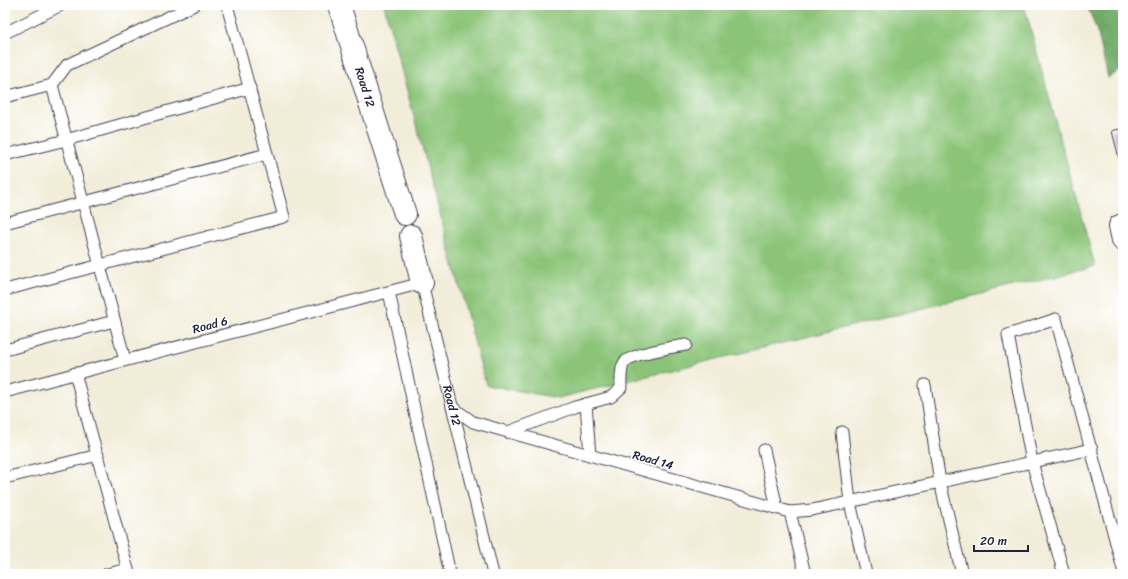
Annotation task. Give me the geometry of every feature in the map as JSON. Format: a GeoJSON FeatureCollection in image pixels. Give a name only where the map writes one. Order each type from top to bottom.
{"type":"FeatureCollection","features":[{"type":"Feature","properties":{"kind":"street","name":"Road 12"},"geometry":{"type":"LineString","coordinates":[[339,5],[405,214]]}},
{"type":"Feature","properties":{"kind":"street","name":"Road 12"},"geometry":{"type":"LineString","coordinates":[[411,236],[422,283]]}},
{"type":"Feature","properties":{"kind":"lane"},"geometry":{"type":"LineString","coordinates":[[5,33],[61,5]]}},
{"type":"Feature","properties":{"kind":"lane"},"geometry":{"type":"LineString","coordinates":[[5,97],[52,85],[67,65],[194,5]]}},
{"type":"Feature","properties":{"kind":"lane"},"geometry":{"type":"LineString","coordinates":[[5,290],[284,217],[227,5]]}},
{"type":"Feature","properties":{"kind":"lane"},"geometry":{"type":"LineString","coordinates":[[52,85],[125,360]]}},
{"type":"Feature","properties":{"kind":"lane"},"geometry":{"type":"LineString","coordinates":[[5,156],[250,88]]}},
{"type":"Feature","properties":{"kind":"lane"},"geometry":{"type":"LineString","coordinates":[[5,223],[267,154]]}},
{"type":"Feature","properties":{"kind":"lane","name":"Road 6"},"geometry":{"type":"LineString","coordinates":[[5,392],[422,283]]}},
{"type":"Feature","properties":{"kind":"lane","name":"Road 12"},"geometry":{"type":"LineString","coordinates":[[422,283],[493,574]]}},
{"type":"Feature","properties":{"kind":"lane"},"geometry":{"type":"LineString","coordinates":[[389,292],[450,574]]}},
{"type":"Feature","properties":{"kind":"lane"},"geometry":{"type":"LineString","coordinates":[[1064,574],[1032,462],[1008,335],[1056,319],[1123,569]]}},
{"type":"Feature","properties":{"kind":"lane"},"geometry":{"type":"LineString","coordinates":[[5,350],[114,321]]}},
{"type":"Feature","properties":{"kind":"lane"},"geometry":{"type":"LineString","coordinates":[[508,432],[586,404],[611,397],[621,388],[622,365],[627,359],[637,355],[686,345]]}},
{"type":"Feature","properties":{"kind":"lane"},"geometry":{"type":"LineString","coordinates":[[76,373],[128,571],[107,574]]}},
{"type":"Feature","properties":{"kind":"lane"},"geometry":{"type":"LineString","coordinates":[[925,385],[940,482],[962,574]]}},
{"type":"Feature","properties":{"kind":"lane"},"geometry":{"type":"LineString","coordinates":[[586,404],[590,455]]}},
{"type":"Feature","properties":{"kind":"lane","name":"Road 14"},"geometry":{"type":"LineString","coordinates":[[452,407],[473,422],[790,512]]}},
{"type":"Feature","properties":{"kind":"lane"},"geometry":{"type":"LineString","coordinates":[[842,432],[850,502],[866,574]]}},
{"type":"Feature","properties":{"kind":"lane"},"geometry":{"type":"LineString","coordinates":[[805,574],[790,512],[812,510],[1092,449]]}},
{"type":"Feature","properties":{"kind":"lane"},"geometry":{"type":"LineString","coordinates":[[764,450],[777,508]]}},
{"type":"Feature","properties":{"kind":"lane"},"geometry":{"type":"LineString","coordinates":[[5,478],[98,455]]}},
{"type":"Feature","properties":{"kind":"green space"},"geometry":{"type":"Polygon","coordinates":[[[384,5],[1024,5],[1095,266],[558,398],[486,385],[384,5]]]}},
{"type":"Feature","properties":{"kind":"green space"},"geometry":{"type":"Polygon","coordinates":[[[1087,5],[1123,5],[1123,69],[1108,78],[1098,34],[1087,5]]]}},
{"type":"Feature","properties":{"kind":"building"},"geometry":{"type":"Polygon","coordinates":[[[1123,128],[1123,170],[1122,170],[1112,131],[1123,128]]]}}]}
